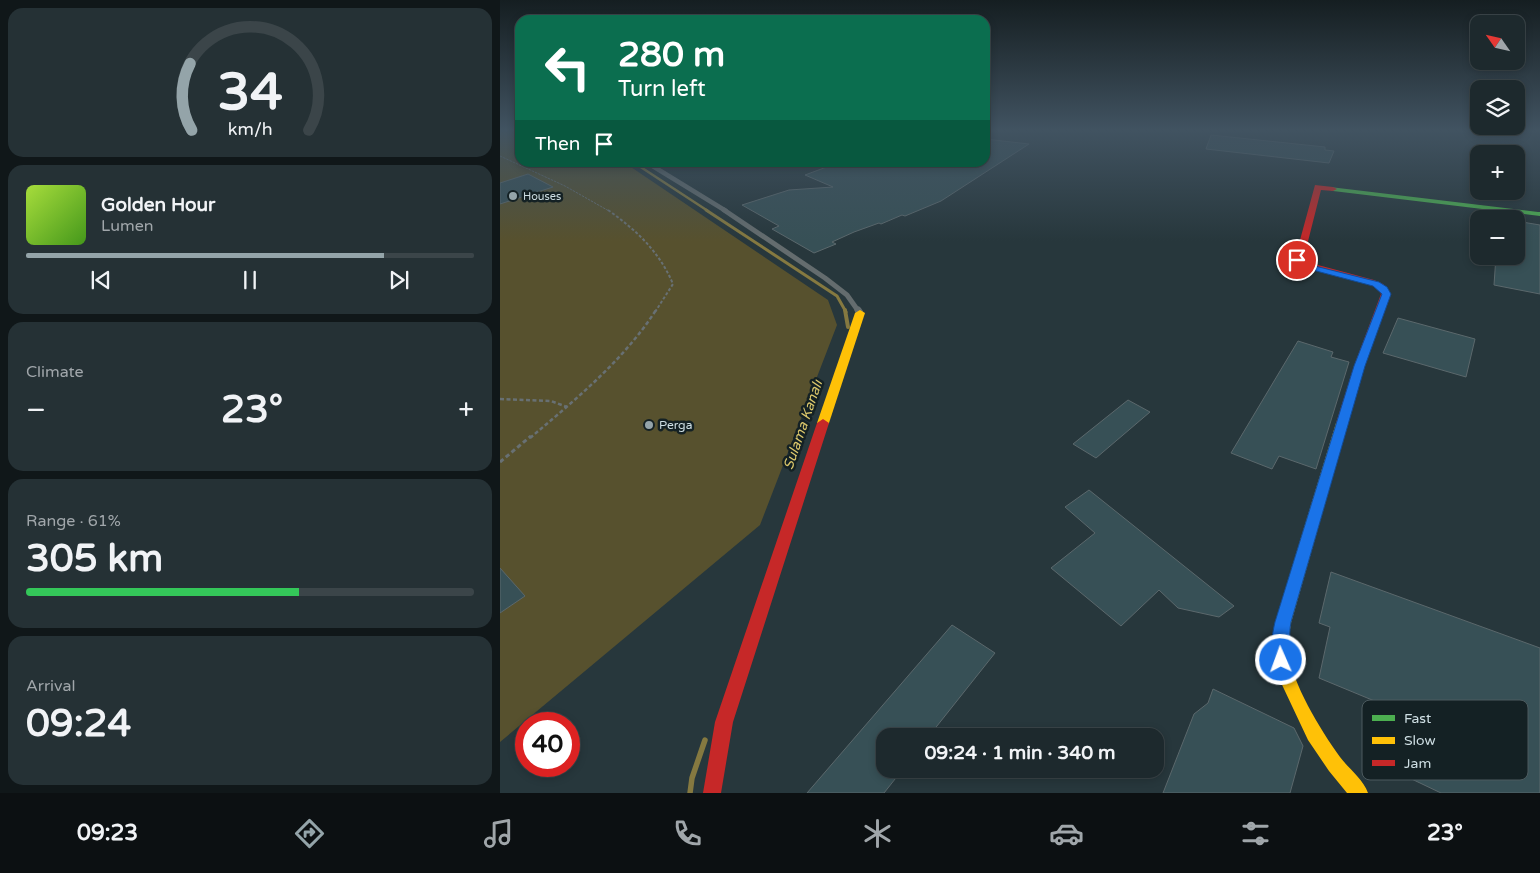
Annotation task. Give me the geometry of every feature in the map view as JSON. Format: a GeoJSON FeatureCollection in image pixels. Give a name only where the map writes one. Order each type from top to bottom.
{"type":"FeatureCollection","features":[{"type":"Feature","properties":{"kind":"street"},"geometry":{"type":"LineString","coordinates":[[1359,793],[1335,765],[1314,734],[1284,672],[1280,648],[1283,622],[1354,385],[1386,294],[1384,289],[1371,282],[1304,266],[1298,262],[1318,187],[1538,214]]}},
{"type":"Feature","properties":{"kind":"street"},"geometry":{"type":"LineString","coordinates":[[712,793],[724,722],[860,313]]}},
{"type":"Feature","properties":{"kind":"lane"},"geometry":{"type":"LineString","coordinates":[[654,167],[746,223],[825,278],[847,294],[860,313]]}},
{"type":"Feature","properties":{"kind":"path"},"geometry":{"type":"LineString","coordinates":[[500,462],[567,407],[607,369],[649,321],[673,284],[661,258],[649,244],[617,215],[523,167]]}},
{"type":"Feature","properties":{"kind":"path"},"geometry":{"type":"LineString","coordinates":[[500,399],[510,401],[550,400],[567,407]]}},
{"type":"Feature","properties":{"kind":"shaded area","name":"Perga"},"geometry":{"type":"Polygon","coordinates":[[[500,167],[631,167],[828,300],[837,325],[760,525],[536,712],[515,712],[515,729],[500,742],[500,167]]]}},
{"type":"Feature","properties":{"kind":"building"},"geometry":{"type":"Polygon","coordinates":[[[827,167],[993,167],[941,201],[905,216],[902,215],[854,232],[832,242],[836,244],[814,253],[772,229],[779,226],[742,205],[789,190],[833,187],[805,175],[827,167]]]}},
{"type":"Feature","properties":{"kind":"building","name":"Houses"},"geometry":{"type":"Polygon","coordinates":[[[528,174],[553,187],[500,204],[500,183],[528,174]]]}},
{"type":"Feature","properties":{"kind":"building"},"geometry":{"type":"Polygon","coordinates":[[[1525,222],[1540,225],[1540,294],[1494,285],[1495,265],[1525,265],[1525,222]]]}},
{"type":"Feature","properties":{"kind":"building"},"geometry":{"type":"Polygon","coordinates":[[[1398,318],[1475,339],[1466,377],[1383,353],[1398,318]]]}},
{"type":"Feature","properties":{"kind":"building"},"geometry":{"type":"Polygon","coordinates":[[[1298,341],[1333,352],[1331,357],[1349,362],[1316,469],[1279,456],[1272,469],[1231,453],[1298,341]]]}},
{"type":"Feature","properties":{"kind":"building"},"geometry":{"type":"Polygon","coordinates":[[[1128,400],[1150,412],[1096,458],[1073,444],[1128,400]]]}},
{"type":"Feature","properties":{"kind":"building"},"geometry":{"type":"Polygon","coordinates":[[[1089,490],[1234,606],[1219,617],[1178,608],[1159,590],[1121,626],[1051,568],[1095,533],[1065,507],[1089,490]]]}},
{"type":"Feature","properties":{"kind":"building"},"geometry":{"type":"Polygon","coordinates":[[[500,568],[525,596],[500,613],[500,568]]]}},
{"type":"Feature","properties":{"kind":"building"},"geometry":{"type":"Polygon","coordinates":[[[1331,572],[1540,648],[1540,793],[1441,793],[1414,780],[1528,780],[1528,700],[1372,700],[1319,678],[1330,627],[1319,623],[1331,572]]]}},
{"type":"Feature","properties":{"kind":"building"},"geometry":{"type":"Polygon","coordinates":[[[952,625],[995,653],[935,728],[876,728],[876,778],[896,778],[884,793],[807,793],[952,625]]]}},
{"type":"Feature","properties":{"kind":"building"},"geometry":{"type":"Polygon","coordinates":[[[1213,689],[1294,728],[1303,746],[1290,793],[1163,793],[1194,714],[1208,703],[1213,689]]]}},
{"type":"Feature","properties":{"kind":"waterway","name":"Sulama Kanalı"},"geometry":{"type":"LineString","coordinates":[[641,167],[708,211]]}},
{"type":"Feature","properties":{"kind":"waterway","name":"Sulama Kanalı"},"geometry":{"type":"LineString","coordinates":[[706,210],[837,296],[845,310]]}},
{"type":"Feature","properties":{"kind":"waterway","name":"Sulama Kanalı"},"geometry":{"type":"LineString","coordinates":[[845,310],[848,327]]}},
{"type":"Feature","properties":{"kind":"waterway","name":"Sulama Kanalı"},"geometry":{"type":"LineString","coordinates":[[690,793],[692,778],[705,740]]}},
{"type":"Feature","properties":{"kind":"traffic: fast"},"geometry":{"type":"LineString","coordinates":[[1333,189],[1538,214]]}},
{"type":"Feature","properties":{"kind":"traffic: slow"},"geometry":{"type":"LineString","coordinates":[[823,423],[860,313]]}},
{"type":"Feature","properties":{"kind":"traffic: slow"},"geometry":{"type":"LineString","coordinates":[[1342,423],[1283,623],[1280,648],[1284,672],[1314,734],[1335,765],[1359,793]]}},
{"type":"Feature","properties":{"kind":"traffic: jam"},"geometry":{"type":"LineString","coordinates":[[1333,189],[1318,187],[1298,262],[1371,282],[1380,286],[1386,294],[1359,366],[1342,423]]}},
{"type":"Feature","properties":{"kind":"traffic: jam"},"geometry":{"type":"LineString","coordinates":[[712,793],[724,722],[823,423]]}},
{"type":"Feature","properties":{"kind":"place","name":"Houses"},"geometry":{"type":"Point","coordinates":[513,196]}},
{"type":"Feature","properties":{"kind":"place","name":"Perga"},"geometry":{"type":"Point","coordinates":[649,425]}},
{"type":"Feature","properties":{"kind":"route"},"geometry":{"type":"LineString","coordinates":[[1281,660],[1280,635],[1283,622],[1359,366],[1386,296],[1386,291],[1376,284],[1304,266],[1297,260]]}}]}
